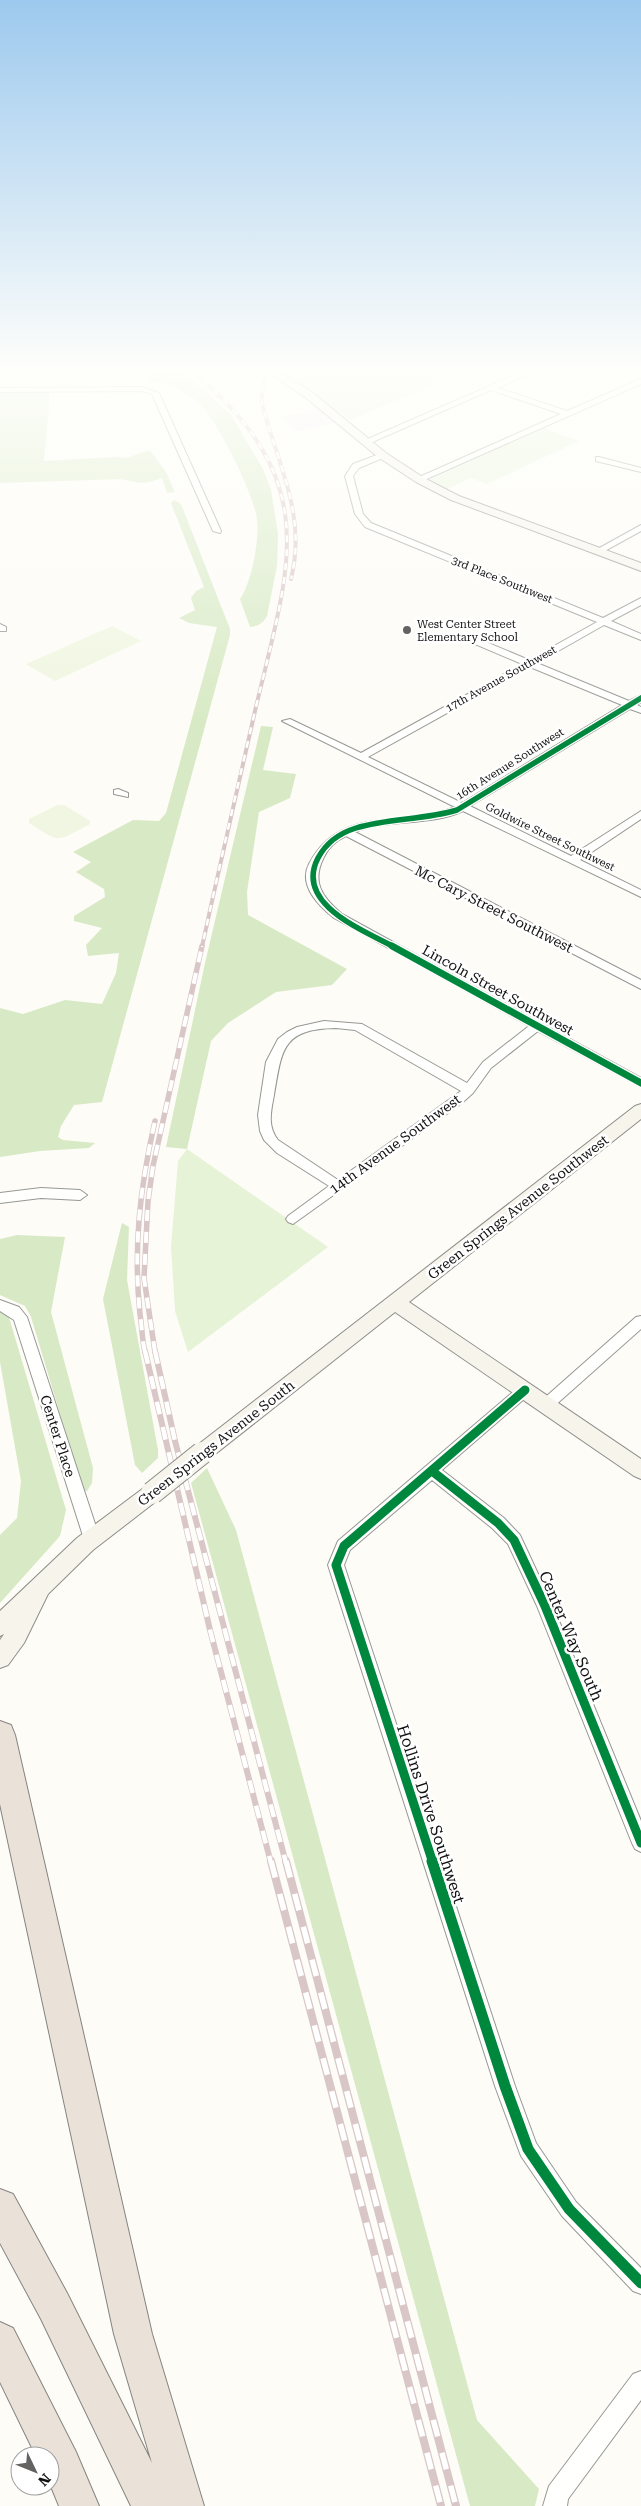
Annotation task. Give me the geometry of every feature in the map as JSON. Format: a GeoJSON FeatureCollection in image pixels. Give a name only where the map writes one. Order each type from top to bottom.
{"type":"FeatureCollection","features":[{"type":"Feature","properties":{"kind":"highway"},"geometry":{"type":"LineString","coordinates":[[2,1753],[59,1994],[134,2334],[184,2506]]}},
{"type":"Feature","properties":{"kind":"highway"},"geometry":{"type":"LineString","coordinates":[[0,2207],[54,2306],[152,2506]]}},
{"type":"Feature","properties":{"kind":"highway"},"geometry":{"type":"LineString","coordinates":[[0,2341],[62,2466],[79,2506]]}},
{"type":"Feature","properties":{"kind":"main road"},"geometry":{"type":"LineString","coordinates":[[435,488],[455,498],[641,567]]}},
{"type":"Feature","properties":{"kind":"main road","name":"Green Springs Avenue Southwest"},"geometry":{"type":"LineString","coordinates":[[396,1303],[641,1110]]}},
{"type":"Feature","properties":{"kind":"main road"},"geometry":{"type":"LineString","coordinates":[[396,1303],[641,1470]]}},
{"type":"Feature","properties":{"kind":"main road","name":"Green Springs Avenue South"},"geometry":{"type":"LineString","coordinates":[[0,1626],[92,1539],[396,1303]]}},
{"type":"Feature","properties":{"kind":"main road","name":"Green Springs Avenue South"},"geometry":{"type":"LineString","coordinates":[[0,1658],[16,1636],[41,1587]]}},
{"type":"Feature","properties":{"kind":"street"},"geometry":{"type":"LineString","coordinates":[[198,488],[217,530]]}},
{"type":"Feature","properties":{"kind":"street","name":"3rd Place Southwest"},"geometry":{"type":"LineString","coordinates":[[352,488],[359,514],[368,525],[641,637]]}},
{"type":"Feature","properties":{"kind":"street"},"geometry":{"type":"LineString","coordinates":[[598,551],[641,528]]}},
{"type":"Feature","properties":{"kind":"street","name":"17th Avenue Southwest"},"geometry":{"type":"LineString","coordinates":[[361,757],[641,601]]}},
{"type":"Feature","properties":{"kind":"street"},"geometry":{"type":"LineString","coordinates":[[464,636],[641,710]]}},
{"type":"Feature","properties":{"kind":"street","name":"16th Avenue Southwest"},"geometry":{"type":"LineString","coordinates":[[343,919],[319,898],[313,885],[312,870],[319,854],[326,846],[347,832],[376,823],[444,815],[641,698]]}},
{"type":"Feature","properties":{"kind":"street","name":"Goldwire Street Southwest"},"geometry":{"type":"LineString","coordinates":[[287,721],[641,894]]}},
{"type":"Feature","properties":{"kind":"street"},"geometry":{"type":"LineString","coordinates":[[572,860],[641,814]]}},
{"type":"Feature","properties":{"kind":"street","name":"Mc Cary Street Southwest"},"geometry":{"type":"LineString","coordinates":[[347,832],[641,985]]}},
{"type":"Feature","properties":{"kind":"street","name":"Lincoln Street Southwest"},"geometry":{"type":"LineString","coordinates":[[343,919],[641,1083]]}},
{"type":"Feature","properties":{"kind":"street"},"geometry":{"type":"LineString","coordinates":[[338,1186],[280,1148],[270,1139],[264,1126],[263,1114],[274,1058],[283,1041],[295,1033],[323,1024],[358,1027],[469,1090]]}},
{"type":"Feature","properties":{"kind":"street","name":"14th Avenue Southwest"},"geometry":{"type":"LineString","coordinates":[[292,1219],[469,1090],[496,1056],[537,1026]]}},
{"type":"Feature","properties":{"kind":"street"},"geometry":{"type":"LineString","coordinates":[[0,1198],[41,1193],[80,1195]]}},
{"type":"Feature","properties":{"kind":"street","name":"Center Place"},"geometry":{"type":"LineString","coordinates":[[0,1305],[14,1311],[20,1317],[92,1539]]}},
{"type":"Feature","properties":{"kind":"street"},"geometry":{"type":"LineString","coordinates":[[546,1405],[640,1323]]}},
{"type":"Feature","properties":{"kind":"street","name":"Hollins Drive Southwest"},"geometry":{"type":"LineString","coordinates":[[525,1390],[344,1546],[336,1565],[505,2086],[528,2149],[570,2209],[641,2283]]}},
{"type":"Feature","properties":{"kind":"street","name":"Center Way South"},"geometry":{"type":"LineString","coordinates":[[432,1471],[498,1523],[514,1540],[545,1606],[637,1824],[641,1843]]}},
{"type":"Feature","properties":{"kind":"street"},"geometry":{"type":"LineString","coordinates":[[555,2506],[557,2494],[641,2382]]}},
{"type":"Feature","properties":{"kind":"green space"},"geometry":{"type":"Polygon","coordinates":[[[165,488],[173,488],[175,492],[167,493],[165,488]]]}},
{"type":"Feature","properties":{"kind":"green space"},"geometry":{"type":"Polygon","coordinates":[[[247,488],[270,488],[278,534],[277,566],[267,616],[258,625],[250,627],[240,599],[252,570],[257,533],[256,514],[247,488]]]}},
{"type":"Feature","properties":{"kind":"green space"},"geometry":{"type":"Polygon","coordinates":[[[174,500],[181,504],[230,629],[230,635],[102,1102],[74,1105],[61,1126],[58,1137],[63,1140],[95,1143],[89,1148],[40,1151],[0,1157],[0,1008],[23,1014],[65,1000],[102,1004],[116,973],[119,953],[88,956],[86,945],[102,928],[74,921],[74,916],[105,897],[104,889],[76,872],[91,862],[73,852],[133,820],[159,821],[166,813],[217,627],[189,623],[179,618],[195,610],[191,598],[196,591],[204,587],[171,503],[174,500]]]}},
{"type":"Feature","properties":{"kind":"green space"},"geometry":{"type":"Polygon","coordinates":[[[112,626],[141,641],[55,681],[26,664],[112,626]]]}},
{"type":"Feature","properties":{"kind":"green space"},"geometry":{"type":"Polygon","coordinates":[[[261,726],[273,727],[263,770],[296,774],[290,798],[259,812],[247,892],[248,915],[347,969],[332,985],[276,992],[228,1023],[211,1041],[187,1149],[166,1147],[205,963],[261,726]]]}},
{"type":"Feature","properties":{"kind":"green space"},"geometry":{"type":"Polygon","coordinates":[[[58,805],[64,805],[90,821],[90,824],[59,838],[48,835],[29,823],[29,819],[58,805]]]}},
{"type":"Feature","properties":{"kind":"green space"},"geometry":{"type":"Polygon","coordinates":[[[187,1149],[328,1247],[188,1352],[175,1311],[171,1247],[178,1161],[187,1149]]]}},
{"type":"Feature","properties":{"kind":"green space"},"geometry":{"type":"Polygon","coordinates":[[[122,1223],[129,1227],[127,1280],[158,1450],[158,1458],[142,1473],[135,1465],[103,1299],[122,1223]]]}},
{"type":"Feature","properties":{"kind":"green space"},"geometry":{"type":"Polygon","coordinates":[[[17,1235],[65,1237],[51,1312],[93,1468],[92,1483],[87,1491],[83,1491],[31,1317],[25,1306],[0,1295],[0,1239],[17,1235]]]}},
{"type":"Feature","properties":{"kind":"green space"},"geometry":{"type":"Polygon","coordinates":[[[0,1311],[9,1317],[66,1510],[60,1536],[0,1603],[0,1535],[17,1518],[21,1481],[0,1362],[0,1311]]]}},
{"type":"Feature","properties":{"kind":"green space"},"geometry":{"type":"Polygon","coordinates":[[[207,1468],[236,1530],[477,2420],[539,2489],[535,2506],[470,2506],[191,1483],[207,1468]]]}},
{"type":"Feature","properties":{"kind":"railway"},"geometry":{"type":"LineString","coordinates":[[202,947],[279,611],[286,568],[286,528],[280,488]]}},
{"type":"Feature","properties":{"kind":"railway"},"geometry":{"type":"LineString","coordinates":[[287,488],[293,512],[295,533],[295,556],[291,579]]}},
{"type":"Feature","properties":{"kind":"railway"},"geometry":{"type":"LineString","coordinates":[[155,1352],[144,1278],[148,1201],[153,1166],[202,946]]}},
{"type":"Feature","properties":{"kind":"railway"},"geometry":{"type":"LineString","coordinates":[[145,1352],[138,1289],[139,1217],[145,1170],[155,1121]]}},
{"type":"Feature","properties":{"kind":"railway"},"geometry":{"type":"LineString","coordinates":[[145,1351],[210,1630],[271,1863]]}},
{"type":"Feature","properties":{"kind":"railway"},"geometry":{"type":"LineString","coordinates":[[155,1351],[175,1441],[286,1863]]}},
{"type":"Feature","properties":{"kind":"railway"},"geometry":{"type":"LineString","coordinates":[[271,1861],[441,2506]]}},
{"type":"Feature","properties":{"kind":"railway"},"geometry":{"type":"LineString","coordinates":[[286,1861],[456,2506]]}},
{"type":"Feature","properties":{"kind":"cycle path"},"geometry":{"type":"LineString","coordinates":[[641,698],[457,810],[439,815],[355,828],[337,836],[323,849],[313,867],[312,874],[312,882],[318,895],[327,907],[338,916],[641,1083]]}},
{"type":"Feature","properties":{"kind":"cycle path"},"geometry":{"type":"LineString","coordinates":[[525,1390],[344,1546],[336,1565],[505,2086],[528,2149],[569,2209],[641,2283]]}},
{"type":"Feature","properties":{"kind":"cycle path"},"geometry":{"type":"LineString","coordinates":[[432,1471],[498,1523],[514,1540],[545,1606],[641,1843]]}},
{"type":"Feature","properties":{"kind":"place","name":"West Center Street Elementary School"},"geometry":{"type":"Point","coordinates":[407,630]}}]}
